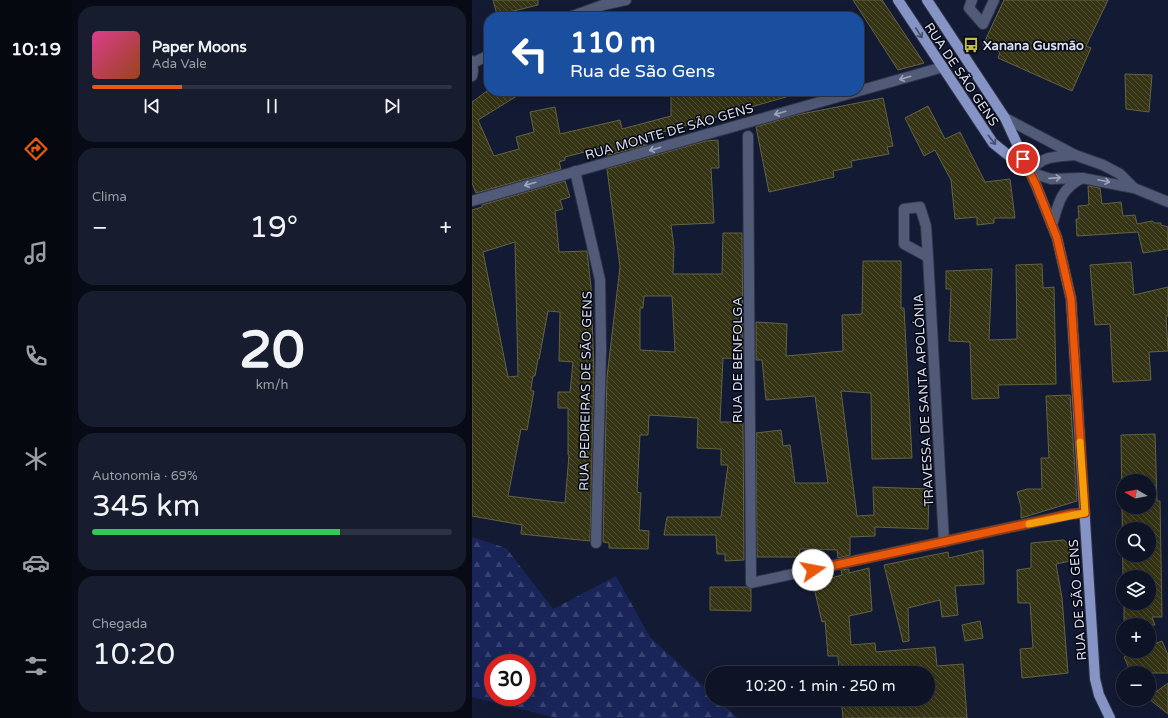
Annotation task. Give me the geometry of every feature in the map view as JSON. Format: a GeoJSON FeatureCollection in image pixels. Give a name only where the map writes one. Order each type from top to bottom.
{"type":"FeatureCollection","features":[{"type":"Feature","properties":{"kind":"main road","name":"RUA DE SÃO GENS"},"geometry":{"type":"LineString","coordinates":[[898,0],[993,143],[1029,172]]}},
{"type":"Feature","properties":{"kind":"main road","name":"RUA DE SÃO GENS"},"geometry":{"type":"LineString","coordinates":[[927,0],[1005,118],[1036,185],[1057,238],[1071,299],[1095,679],[1099,695],[1110,718]]}},
{"type":"Feature","properties":{"kind":"street"},"geometry":{"type":"LineString","coordinates":[[580,12],[626,0]]}},
{"type":"Feature","properties":{"kind":"street"},"geometry":{"type":"LineString","coordinates":[[972,0],[969,8],[983,24],[994,0]]}},
{"type":"Feature","properties":{"kind":"street"},"geometry":{"type":"LineString","coordinates":[[472,76],[472,62],[484,57]]}},
{"type":"Feature","properties":{"kind":"street","name":"RUA MONTE DE SÃO GENS"},"geometry":{"type":"LineString","coordinates":[[864,89],[943,67]]}},
{"type":"Feature","properties":{"kind":"street","name":"RUA MONTE DE SÃO GENS"},"geometry":{"type":"LineString","coordinates":[[472,201],[840,96]]}},
{"type":"Feature","properties":{"kind":"street"},"geometry":{"type":"LineString","coordinates":[[1005,118],[1074,155],[1102,165],[1120,174],[1134,188]]}},
{"type":"Feature","properties":{"kind":"street","name":"RUA DE BENFOLGA"},"geometry":{"type":"LineString","coordinates":[[748,136],[752,583],[944,542]]}},
{"type":"Feature","properties":{"kind":"street"},"geometry":{"type":"LineString","coordinates":[[1074,155],[1048,157],[1038,162],[1029,172],[1051,179],[1082,178],[1134,188],[1168,202]]}},
{"type":"Feature","properties":{"kind":"street","name":"RUA PEDREIRAS DE SÃO GENS"},"geometry":{"type":"LineString","coordinates":[[575,171],[600,280],[601,350],[596,543]]}},
{"type":"Feature","properties":{"kind":"street"},"geometry":{"type":"LineString","coordinates":[[1052,225],[1060,200],[1069,185],[1082,178]]}},
{"type":"Feature","properties":{"kind":"street","name":"TRAVESSA DE SANTA APOLÓNIA"},"geometry":{"type":"LineString","coordinates":[[928,257],[904,244],[904,209],[920,207],[926,226],[928,257],[944,542]]}},
{"type":"Feature","properties":{"kind":"street"},"geometry":{"type":"LineString","coordinates":[[944,542],[1072,514],[1085,513]]}},
{"type":"Feature","properties":{"kind":"green space"},"geometry":{"type":"Polygon","coordinates":[[[472,537],[506,548],[553,609],[616,576],[650,637],[705,688],[705,706],[725,706],[738,718],[557,718],[508,706],[536,706],[536,654],[484,654],[484,700],[472,697],[472,537]]]}},
{"type":"Feature","properties":{"kind":"building"},"geometry":{"type":"Polygon","coordinates":[[[493,0],[538,0],[538,5],[509,12],[496,12],[493,0]]]}},
{"type":"Feature","properties":{"kind":"building"},"geometry":{"type":"Polygon","coordinates":[[[853,0],[882,0],[924,63],[898,70],[864,17],[864,12],[861,12],[853,0]]]}},
{"type":"Feature","properties":{"kind":"building"},"geometry":{"type":"Polygon","coordinates":[[[1004,0],[1108,0],[1086,46],[1091,48],[1072,91],[998,58],[1000,52],[983,45],[1004,0]]]}},
{"type":"Feature","properties":{"kind":"building"},"geometry":{"type":"Polygon","coordinates":[[[1125,74],[1152,75],[1149,112],[1126,109],[1125,74]]]}},
{"type":"Feature","properties":{"kind":"building"},"geometry":{"type":"Polygon","coordinates":[[[484,93],[484,96],[517,96],[478,120],[494,156],[519,149],[516,137],[534,132],[530,112],[555,107],[560,134],[620,120],[622,129],[671,116],[671,96],[789,96],[642,138],[643,145],[647,145],[605,156],[604,147],[565,157],[565,160],[559,162],[561,169],[476,193],[472,183],[472,102],[484,93]]]}},
{"type":"Feature","properties":{"kind":"building"},"geometry":{"type":"Polygon","coordinates":[[[883,98],[893,146],[887,147],[889,154],[851,161],[852,167],[833,171],[834,177],[769,192],[756,127],[796,115],[883,98]]]}},
{"type":"Feature","properties":{"kind":"building"},"geometry":{"type":"Polygon","coordinates":[[[928,106],[945,139],[960,132],[985,182],[1010,179],[1015,218],[994,218],[994,223],[977,225],[977,217],[955,219],[951,180],[935,150],[924,156],[905,118],[928,106]]]}},
{"type":"Feature","properties":{"kind":"building"},"geometry":{"type":"Polygon","coordinates":[[[718,140],[719,168],[711,168],[714,223],[671,225],[674,247],[673,274],[722,274],[723,233],[742,233],[743,359],[723,358],[720,422],[743,422],[744,560],[725,561],[725,554],[717,554],[716,535],[664,535],[667,517],[721,517],[728,465],[721,465],[721,449],[697,448],[698,418],[649,415],[648,435],[640,435],[637,492],[641,493],[639,530],[649,531],[648,549],[609,548],[609,543],[603,542],[607,377],[620,267],[607,169],[706,141],[718,140]],[[644,296],[643,308],[640,308],[640,350],[675,352],[672,296],[644,296]]]}},
{"type":"Feature","properties":{"kind":"building"},"geometry":{"type":"Polygon","coordinates":[[[565,181],[570,197],[560,200],[563,209],[555,211],[559,252],[587,251],[591,287],[594,375],[590,541],[521,534],[522,525],[472,516],[472,210],[482,207],[482,205],[565,181]],[[515,242],[483,252],[508,377],[518,376],[515,242]],[[548,311],[539,359],[535,376],[533,376],[531,391],[534,391],[527,430],[521,429],[508,496],[565,503],[569,455],[568,408],[558,408],[558,392],[570,392],[573,362],[559,361],[560,312],[548,311]]]}},
{"type":"Feature","properties":{"kind":"building"},"geometry":{"type":"Polygon","coordinates":[[[1088,186],[1100,188],[1102,204],[1121,202],[1123,216],[1135,215],[1137,224],[1152,221],[1155,223],[1161,223],[1161,225],[1168,227],[1168,249],[1143,253],[1138,232],[1077,236],[1076,219],[1079,219],[1078,206],[1089,205],[1088,186]]]}},
{"type":"Feature","properties":{"kind":"building"},"geometry":{"type":"Polygon","coordinates":[[[863,261],[901,261],[901,308],[904,308],[912,458],[872,459],[871,393],[841,391],[857,516],[874,515],[873,487],[929,489],[928,529],[875,527],[875,536],[850,537],[850,555],[838,558],[837,550],[811,549],[800,549],[799,557],[757,557],[756,433],[781,430],[783,446],[790,445],[795,483],[828,483],[815,396],[766,400],[762,360],[756,360],[756,322],[787,324],[786,356],[843,351],[842,315],[862,314],[863,261]]]}},
{"type":"Feature","properties":{"kind":"building"},"geometry":{"type":"Polygon","coordinates":[[[1131,262],[1134,295],[1168,287],[1168,316],[1166,316],[1168,351],[1149,352],[1151,380],[1113,382],[1110,324],[1095,325],[1090,265],[1131,262]]]}},
{"type":"Feature","properties":{"kind":"building"},"geometry":{"type":"Polygon","coordinates":[[[1042,264],[1043,288],[1054,287],[1056,384],[998,385],[999,398],[972,399],[970,342],[949,341],[951,289],[946,289],[946,271],[992,269],[989,340],[1017,339],[1016,265],[1042,264]]]}},
{"type":"Feature","properties":{"kind":"building"},"geometry":{"type":"Polygon","coordinates":[[[1070,395],[1077,501],[1021,518],[1021,507],[1017,492],[1027,489],[1042,489],[1041,458],[1049,458],[1046,396],[1070,395]]]}},
{"type":"Feature","properties":{"kind":"building"},"geometry":{"type":"Polygon","coordinates":[[[1155,434],[1157,501],[1160,501],[1162,617],[1124,618],[1124,610],[1156,610],[1156,570],[1123,570],[1123,562],[1156,562],[1156,522],[1122,522],[1122,514],[1156,514],[1156,474],[1122,474],[1121,435],[1155,434]]]}},
{"type":"Feature","properties":{"kind":"building"},"geometry":{"type":"Polygon","coordinates":[[[1064,540],[1070,547],[1070,561],[1056,564],[1062,598],[1068,673],[1022,678],[1020,649],[1033,648],[1030,603],[1018,603],[1017,570],[1031,568],[1031,543],[1064,540]]]}},
{"type":"Feature","properties":{"kind":"building"},"geometry":{"type":"Polygon","coordinates":[[[983,550],[984,584],[955,586],[958,615],[942,617],[940,600],[908,608],[909,641],[903,642],[884,565],[948,552],[949,558],[983,550]]]}},
{"type":"Feature","properties":{"kind":"building"},"geometry":{"type":"Polygon","coordinates":[[[869,568],[872,611],[849,616],[851,645],[875,643],[876,652],[935,647],[937,666],[963,664],[967,718],[843,718],[842,706],[935,706],[935,666],[839,666],[838,656],[828,656],[825,621],[822,622],[813,583],[842,575],[841,570],[849,569],[849,573],[869,568]]]}},
{"type":"Feature","properties":{"kind":"building"},"geometry":{"type":"Polygon","coordinates":[[[710,587],[746,587],[751,589],[751,611],[710,610],[710,587]]]}},
{"type":"Feature","properties":{"kind":"building"},"geometry":{"type":"Polygon","coordinates":[[[980,621],[983,638],[965,641],[962,625],[980,621]]]}},
{"type":"Feature","properties":{"kind":"building"},"geometry":{"type":"Polygon","coordinates":[[[1162,641],[1168,655],[1168,673],[1156,673],[1156,666],[1128,666],[1124,658],[1156,658],[1156,643],[1162,641]]]}},
{"type":"Feature","properties":{"kind":"building"},"geometry":{"type":"Polygon","coordinates":[[[1168,683],[1168,714],[1156,705],[1156,692],[1168,683]]]}},
{"type":"Feature","properties":{"kind":"slow traffic"},"geometry":{"type":"LineString","coordinates":[[1029,524],[1072,514],[1085,513],[1080,442]]}},
{"type":"Feature","properties":{"kind":"place","name":"Xanana Gusmão"},"geometry":{"type":"Point","coordinates":[971,45]}},
{"type":"Feature","properties":{"kind":"route"},"geometry":{"type":"LineString","coordinates":[[813,570],[1072,514],[1085,513],[1071,299],[1057,238],[1036,185],[1023,159]]}}]}
